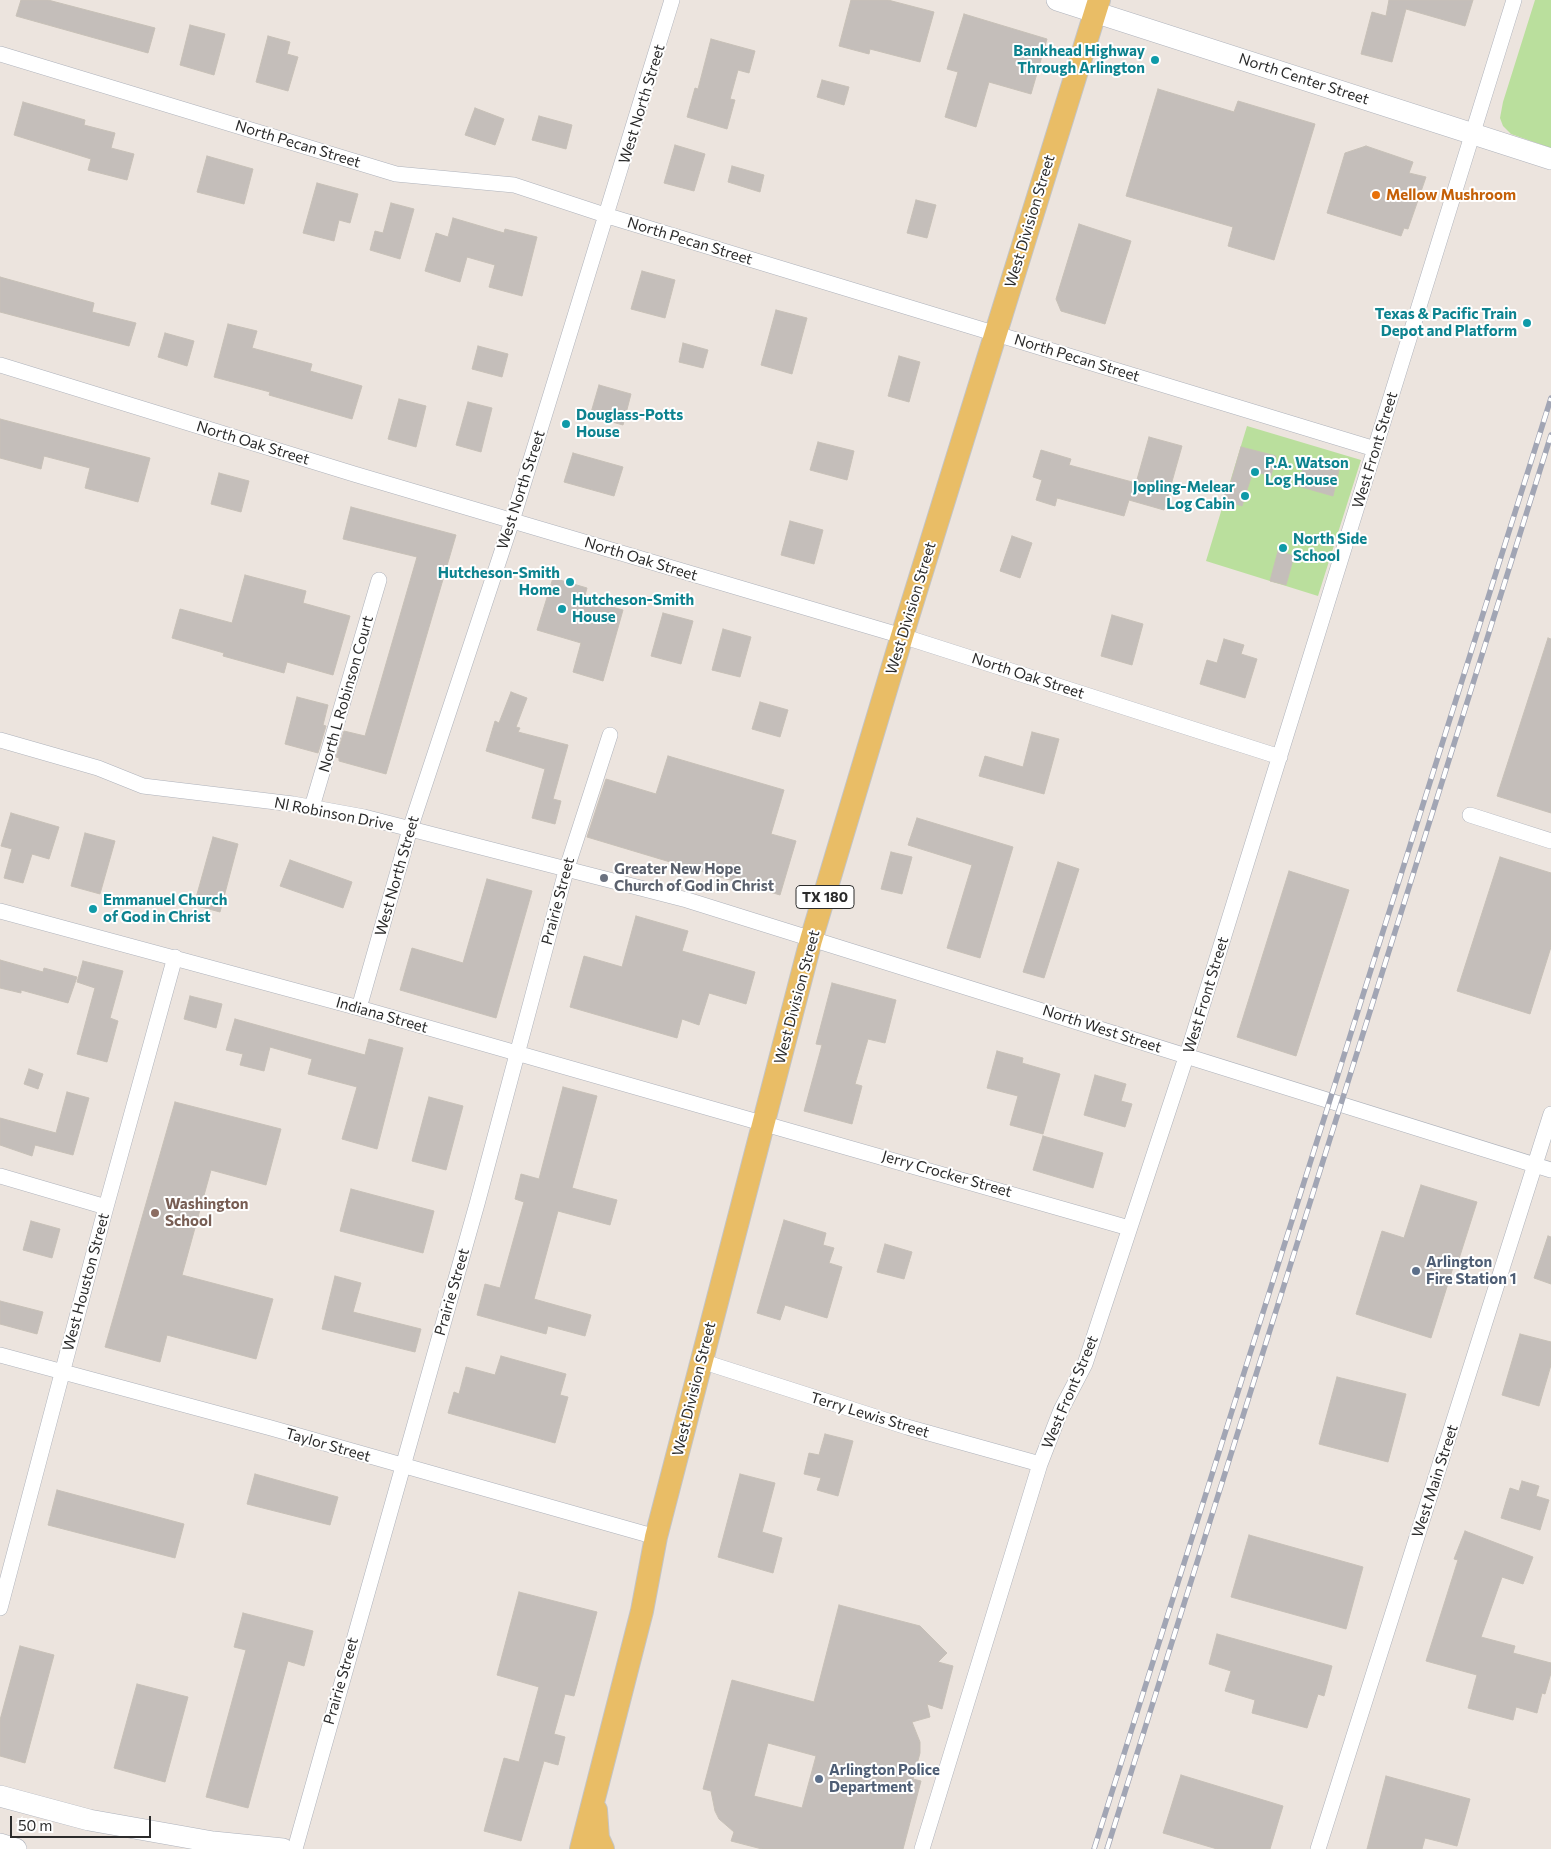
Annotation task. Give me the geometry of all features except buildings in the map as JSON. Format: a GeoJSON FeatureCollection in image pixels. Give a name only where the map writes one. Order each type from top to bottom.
{"type":"FeatureCollection","features":[{"type":"Feature","properties":{"kind":"main road","name":"North Center Street"},"geometry":{"type":"LineString","coordinates":[[1057,0],[1097,6],[1473,134],[1551,158]]}},
{"type":"Feature","properties":{"kind":"main road","name":"West Division Street"},"geometry":{"type":"LineString","coordinates":[[581,1849],[642,1611],[656,1537],[811,940],[902,636],[1097,6]]}},
{"type":"Feature","properties":{"kind":"main road"},"geometry":{"type":"LineString","coordinates":[[595,1794],[598,1838],[603,1849]]}},
{"type":"Feature","properties":{"kind":"main road"},"geometry":{"type":"LineString","coordinates":[[0,1796],[89,1820],[213,1842],[283,1849]]}},
{"type":"Feature","properties":{"kind":"main road"},"geometry":{"type":"LineString","coordinates":[[0,1844],[16,1849]]}},
{"type":"Feature","properties":{"kind":"street","name":"West North Street"},"geometry":{"type":"LineString","coordinates":[[359,1008],[410,829],[512,521],[608,216],[672,0]]}},
{"type":"Feature","properties":{"kind":"street","name":"West Front Street"},"geometry":{"type":"LineString","coordinates":[[922,1849],[1011,1567],[1040,1464],[1061,1410],[1085,1364],[1186,1057],[1514,0]]}},
{"type":"Feature","properties":{"kind":"street","name":"North Pecan Street"},"geometry":{"type":"LineString","coordinates":[[0,54],[396,174],[514,186],[1375,449]]}},
{"type":"Feature","properties":{"kind":"street","name":"North Oak Street"},"geometry":{"type":"LineString","coordinates":[[0,365],[512,521],[902,636],[1280,757]]}},
{"type":"Feature","properties":{"kind":"street","name":"North L Robinson Court"},"geometry":{"type":"LineString","coordinates":[[312,807],[379,580]]}},
{"type":"Feature","properties":{"kind":"street","name":"Prairie Street"},"geometry":{"type":"LineString","coordinates":[[295,1849],[403,1466],[566,870],[610,734]]}},
{"type":"Feature","properties":{"kind":"street","name":"Nl Robinson Drive"},"geometry":{"type":"LineString","coordinates":[[0,740],[98,768],[144,786],[312,807],[364,817],[687,900],[811,940]]}},
{"type":"Feature","properties":{"kind":"street"},"geometry":{"type":"LineString","coordinates":[[1470,814],[1551,841]]}},
{"type":"Feature","properties":{"kind":"street","name":"Indiana Street"},"geometry":{"type":"LineString","coordinates":[[0,911],[359,1008],[763,1124]]}},
{"type":"Feature","properties":{"kind":"street","name":"North West Street"},"geometry":{"type":"LineString","coordinates":[[811,940],[1551,1170]]}},
{"type":"Feature","properties":{"kind":"street","name":"West Houston Street"},"geometry":{"type":"LineString","coordinates":[[0,1608],[106,1207],[175,958]]}},
{"type":"Feature","properties":{"kind":"street","name":"West Main Street"},"geometry":{"type":"LineString","coordinates":[[1318,1849],[1551,1114]]}},
{"type":"Feature","properties":{"kind":"street","name":"Jerry Crocker Street"},"geometry":{"type":"LineString","coordinates":[[763,1124],[872,1153],[1129,1228]]}},
{"type":"Feature","properties":{"kind":"street"},"geometry":{"type":"LineString","coordinates":[[0,1176],[106,1207]]}},
{"type":"Feature","properties":{"kind":"street","name":"Taylor Street"},"geometry":{"type":"LineString","coordinates":[[0,1355],[656,1537]]}},
{"type":"Feature","properties":{"kind":"street","name":"Terry Lewis Street"},"geometry":{"type":"LineString","coordinates":[[701,1361],[907,1427],[1040,1464]]}},
{"type":"Feature","properties":{"kind":"green space"},"geometry":{"type":"Polygon","coordinates":[[[1535,0],[1551,0],[1551,148],[1511,134],[1503,126],[1500,118],[1503,102],[1535,0]]]}},
{"type":"Feature","properties":{"kind":"green space"},"geometry":{"type":"Polygon","coordinates":[[[1247,426],[1361,460],[1318,596],[1206,561],[1247,426]]]}},
{"type":"Feature","properties":{"kind":"railway"},"geometry":{"type":"LineString","coordinates":[[1094,1849],[1551,398]]}},
{"type":"Feature","properties":{"kind":"railway"},"geometry":{"type":"LineString","coordinates":[[1107,1849],[1551,435]]}},
{"type":"Feature","properties":{"kind":"place","name":"Bankhead Highway Through Arlington"},"geometry":{"type":"Point","coordinates":[1155,60]}},
{"type":"Feature","properties":{"kind":"place","name":"Mellow Mushroom"},"geometry":{"type":"Point","coordinates":[1376,195]}},
{"type":"Feature","properties":{"kind":"place","name":"Texas & Pacific Train Depot and Platform"},"geometry":{"type":"Point","coordinates":[1527,323]}},
{"type":"Feature","properties":{"kind":"place","name":"Douglass-Potts House"},"geometry":{"type":"Point","coordinates":[566,424]}},
{"type":"Feature","properties":{"kind":"place","name":"P.A. Watson Log House"},"geometry":{"type":"Point","coordinates":[1255,472]}},
{"type":"Feature","properties":{"kind":"place","name":"Jopling-Melear Log Cabin"},"geometry":{"type":"Point","coordinates":[1245,496]}},
{"type":"Feature","properties":{"kind":"place","name":"North Side School"},"geometry":{"type":"Point","coordinates":[1283,548]}},
{"type":"Feature","properties":{"kind":"place","name":"Hutcheson-Smith Home"},"geometry":{"type":"Point","coordinates":[570,582]}},
{"type":"Feature","properties":{"kind":"place","name":"Hutcheson-Smith House"},"geometry":{"type":"Point","coordinates":[562,609]}},
{"type":"Feature","properties":{"kind":"place","name":"Greater New Hope Church of God in Christ"},"geometry":{"type":"Point","coordinates":[604,878]}},
{"type":"Feature","properties":{"kind":"place","name":"Emmanuel Church of God in Christ"},"geometry":{"type":"Point","coordinates":[93,909]}},
{"type":"Feature","properties":{"kind":"place","name":"Washington School"},"geometry":{"type":"Point","coordinates":[155,1213]}},
{"type":"Feature","properties":{"kind":"place","name":"Arlington Fire Station 1"},"geometry":{"type":"Point","coordinates":[1416,1271]}},
{"type":"Feature","properties":{"kind":"place","name":"Arlington Police Department"},"geometry":{"type":"Point","coordinates":[819,1779]}}]}
